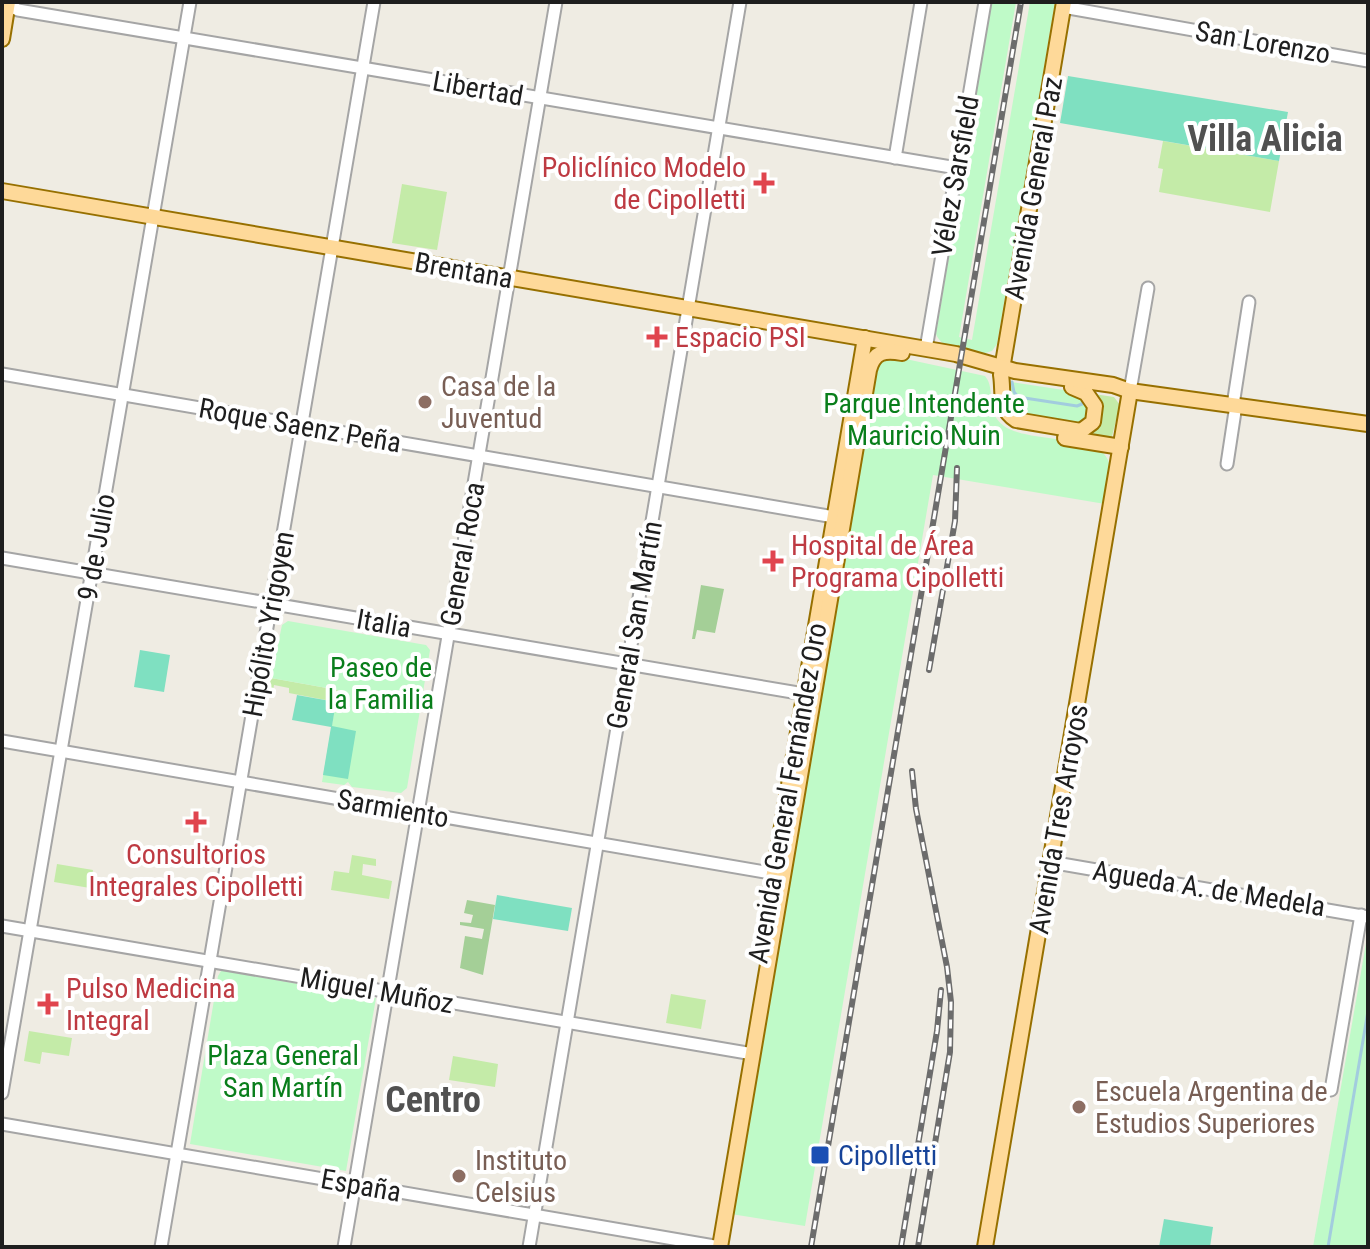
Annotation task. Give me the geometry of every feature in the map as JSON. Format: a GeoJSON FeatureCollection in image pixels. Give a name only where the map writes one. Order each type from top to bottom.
{"type":"FeatureCollection","features":[{"type":"Feature","properties":{"kind":"main road"},"geometry":{"type":"LineString","coordinates":[[2,39],[6,3]]}},
{"type":"Feature","properties":{"kind":"main road","name":"Avenida General Paz"},"geometry":{"type":"LineString","coordinates":[[1064,4],[1002,371],[994,388],[993,402],[999,416],[1010,426],[1121,447]]}},
{"type":"Feature","properties":{"kind":"main road","name":"Brentana"},"geometry":{"type":"LineString","coordinates":[[2,191],[962,355],[1002,371]]}},
{"type":"Feature","properties":{"kind":"main road"},"geometry":{"type":"LineString","coordinates":[[854,461],[853,439],[867,339]]}},
{"type":"Feature","properties":{"kind":"main road","name":"Avenida General Fernández Oro"},"geometry":{"type":"LineString","coordinates":[[715,1246],[867,339]]}},
{"type":"Feature","properties":{"kind":"main road","name":"Avenida General Fernández Oro"},"geometry":{"type":"LineString","coordinates":[[839,518],[854,461],[869,370],[879,353],[894,352],[1002,371]]}},
{"type":"Feature","properties":{"kind":"main road"},"geometry":{"type":"LineString","coordinates":[[1002,371],[1072,387],[1117,393],[1130,391]]}},
{"type":"Feature","properties":{"kind":"main road"},"geometry":{"type":"LineString","coordinates":[[1002,371],[1003,403],[1011,417],[1081,431],[1093,422],[1095,406],[1086,393],[1072,387]]}},
{"type":"Feature","properties":{"kind":"main road"},"geometry":{"type":"LineString","coordinates":[[1002,371],[1368,424]]}},
{"type":"Feature","properties":{"kind":"main road","name":"Avenida Tres Arroyos"},"geometry":{"type":"LineString","coordinates":[[985,1247],[1130,391]]}},
{"type":"Feature","properties":{"kind":"street","name":"9 de Julio"},"geometry":{"type":"LineString","coordinates":[[2,1093],[190,2]]}},
{"type":"Feature","properties":{"kind":"street","name":"Hipólito Yrigoyen"},"geometry":{"type":"LineString","coordinates":[[161,1247],[374,2]]}},
{"type":"Feature","properties":{"kind":"street","name":"General Roca"},"geometry":{"type":"LineString","coordinates":[[344,1247],[556,2]]}},
{"type":"Feature","properties":{"kind":"street","name":"General San Martín"},"geometry":{"type":"LineString","coordinates":[[529,1247],[740,2]]}},
{"type":"Feature","properties":{"kind":"street"},"geometry":{"type":"LineString","coordinates":[[895,158],[921,2]]}},
{"type":"Feature","properties":{"kind":"street","name":"Vélez Sarsfield"},"geometry":{"type":"LineString","coordinates":[[926,349],[985,2]]}},
{"type":"Feature","properties":{"kind":"street","name":"Libertad"},"geometry":{"type":"LineString","coordinates":[[6,3],[18,10],[957,168]]}},
{"type":"Feature","properties":{"kind":"street","name":"San Lorenzo"},"geometry":{"type":"LineString","coordinates":[[1064,4],[1368,61]]}},
{"type":"Feature","properties":{"kind":"street"},"geometry":{"type":"LineString","coordinates":[[1130,391],[1148,288]]}},
{"type":"Feature","properties":{"kind":"street"},"geometry":{"type":"LineString","coordinates":[[1227,464],[1249,302]]}},
{"type":"Feature","properties":{"kind":"street","name":"Roque Saenz Peña"},"geometry":{"type":"LineString","coordinates":[[2,374],[839,518]]}},
{"type":"Feature","properties":{"kind":"street","name":"Italia"},"geometry":{"type":"LineString","coordinates":[[2,558],[809,695]]}},
{"type":"Feature","properties":{"kind":"street","name":"Sarmiento"},"geometry":{"type":"LineString","coordinates":[[2,741],[778,875]]}},
{"type":"Feature","properties":{"kind":"street","name":"Agueda A. de Medela"},"geometry":{"type":"LineString","coordinates":[[1050,862],[1365,916]]}},
{"type":"Feature","properties":{"kind":"street"},"geometry":{"type":"LineString","coordinates":[[1331,1090],[1365,916]]}},
{"type":"Feature","properties":{"kind":"street","name":"Miguel Muñoz"},"geometry":{"type":"LineString","coordinates":[[2,926],[748,1053]]}},
{"type":"Feature","properties":{"kind":"street","name":"España"},"geometry":{"type":"LineString","coordinates":[[2,1124],[715,1246]]}},
{"type":"Feature","properties":{"kind":"green space"},"geometry":{"type":"Polygon","coordinates":[[[991,2],[1016,2],[959,337],[972,340],[1030,2],[1055,2],[997,344],[992,351],[985,353],[950,347],[936,334],[991,2]]]}},
{"type":"Feature","properties":{"kind":"green space"},"geometry":{"type":"Polygon","coordinates":[[[1068,76],[1288,112],[1279,161],[1060,123],[1068,76]]]}},
{"type":"Feature","properties":{"kind":"green space"},"geometry":{"type":"Polygon","coordinates":[[[1163,141],[1279,161],[1270,212],[1159,192],[1163,169],[1158,168],[1163,141]]]}},
{"type":"Feature","properties":{"kind":"green space"},"geometry":{"type":"Polygon","coordinates":[[[402,184],[447,192],[437,250],[392,243],[402,184]]]}},
{"type":"Feature","properties":{"kind":"green space","name":"Parque Intendente Mauricio Nuin"},"geometry":{"type":"Polygon","coordinates":[[[887,355],[985,376],[994,413],[1004,426],[1029,435],[1091,446],[1108,460],[1110,476],[1105,504],[933,475],[805,1226],[731,1214],[876,365],[887,355]]]}},
{"type":"Feature","properties":{"kind":"green space"},"geometry":{"type":"Polygon","coordinates":[[[1008,383],[1081,395],[1090,412],[1084,425],[1018,417],[1009,410],[1008,383]]]}},
{"type":"Feature","properties":{"kind":"green space"},"geometry":{"type":"Polygon","coordinates":[[[1094,394],[1114,397],[1120,405],[1111,440],[1082,436],[1094,394]]]}},
{"type":"Feature","properties":{"kind":"green space"},"geometry":{"type":"Polygon","coordinates":[[[701,585],[724,589],[715,633],[697,630],[695,639],[692,639],[701,585]]]}},
{"type":"Feature","properties":{"kind":"green space","name":"Paseo de la Familia"},"geometry":{"type":"Polygon","coordinates":[[[288,621],[426,645],[430,650],[407,788],[401,793],[352,787],[348,782],[344,785],[322,782],[338,690],[271,678],[282,625],[288,621]]]}},
{"type":"Feature","properties":{"kind":"green space"},"geometry":{"type":"Polygon","coordinates":[[[140,650],[170,655],[164,692],[134,687],[140,650]]]}},
{"type":"Feature","properties":{"kind":"green space"},"geometry":{"type":"Polygon","coordinates":[[[271,678],[338,690],[336,702],[289,693],[289,688],[274,685],[272,695],[268,695],[271,678]]]}},
{"type":"Feature","properties":{"kind":"green space"},"geometry":{"type":"Polygon","coordinates":[[[297,695],[336,702],[332,726],[356,731],[348,779],[323,775],[331,727],[292,720],[297,695]]]}},
{"type":"Feature","properties":{"kind":"green space"},"geometry":{"type":"Polygon","coordinates":[[[352,855],[376,859],[376,866],[363,864],[362,875],[392,881],[389,899],[331,890],[334,871],[349,873],[352,855]]]}},
{"type":"Feature","properties":{"kind":"green space"},"geometry":{"type":"Polygon","coordinates":[[[57,864],[93,870],[90,888],[54,882],[57,864]]]}},
{"type":"Feature","properties":{"kind":"green space"},"geometry":{"type":"Polygon","coordinates":[[[497,895],[572,908],[568,931],[493,919],[497,895]]]}},
{"type":"Feature","properties":{"kind":"green space"},"geometry":{"type":"Polygon","coordinates":[[[467,900],[495,905],[483,975],[460,968],[465,936],[482,939],[484,929],[460,925],[460,922],[471,923],[473,915],[464,913],[467,900]]]}},
{"type":"Feature","properties":{"kind":"green space"},"geometry":{"type":"Polygon","coordinates":[[[1368,932],[1368,1247],[1313,1247],[1368,932]]]}},
{"type":"Feature","properties":{"kind":"green space","name":"Plaza General San Martín"},"geometry":{"type":"Polygon","coordinates":[[[221,971],[376,998],[346,1171],[190,1144],[218,976],[221,971]]]}},
{"type":"Feature","properties":{"kind":"green space"},"geometry":{"type":"Polygon","coordinates":[[[671,994],[706,1000],[701,1029],[666,1023],[671,994]]]}},
{"type":"Feature","properties":{"kind":"green space"},"geometry":{"type":"Polygon","coordinates":[[[29,1031],[72,1038],[69,1056],[42,1052],[40,1064],[24,1061],[29,1031]]]}},
{"type":"Feature","properties":{"kind":"green space"},"geometry":{"type":"Polygon","coordinates":[[[453,1056],[498,1064],[495,1087],[449,1080],[453,1056]]]}},
{"type":"Feature","properties":{"kind":"green space"},"geometry":{"type":"Polygon","coordinates":[[[1164,1219],[1213,1227],[1210,1247],[1159,1247],[1164,1219]]]}},
{"type":"Feature","properties":{"kind":"waterway"},"geometry":{"type":"LineString","coordinates":[[1012,382],[1018,397],[1077,406],[1082,404],[1083,398]]}},
{"type":"Feature","properties":{"kind":"waterway"},"geometry":{"type":"LineString","coordinates":[[1328,1247],[1368,1011]]}},
{"type":"Feature","properties":{"kind":"railway"},"geometry":{"type":"LineString","coordinates":[[811,1247],[1021,2]]}},
{"type":"Feature","properties":{"kind":"railway"},"geometry":{"type":"LineString","coordinates":[[929,670],[955,521],[957,468]]}},
{"type":"Feature","properties":{"kind":"railway"},"geometry":{"type":"LineString","coordinates":[[912,771],[951,1002],[950,1052],[918,1247]]}},
{"type":"Feature","properties":{"kind":"railway"},"geometry":{"type":"LineString","coordinates":[[901,1247],[941,990]]}},
{"type":"Feature","properties":{"kind":"place","name":"Policlínico Modelo de Cipolletti"},"geometry":{"type":"Point","coordinates":[764,183]}},
{"type":"Feature","properties":{"kind":"place","name":"Espacio PSI"},"geometry":{"type":"Point","coordinates":[657,337]}},
{"type":"Feature","properties":{"kind":"place","name":"Casa de la Juventud"},"geometry":{"type":"Point","coordinates":[425,402]}},
{"type":"Feature","properties":{"kind":"place","name":"Hospital de Área Programa Cipolletti"},"geometry":{"type":"Point","coordinates":[773,561]}},
{"type":"Feature","properties":{"kind":"place","name":"Consultorios Integrales Cipolletti"},"geometry":{"type":"Point","coordinates":[196,822]}},
{"type":"Feature","properties":{"kind":"place","name":"Pulso Medicina Integral"},"geometry":{"type":"Point","coordinates":[48,1004]}},
{"type":"Feature","properties":{"kind":"place","name":"Escuela Argentina de Estudios Superiores"},"geometry":{"type":"Point","coordinates":[1079,1107]}},
{"type":"Feature","properties":{"kind":"place","name":"Cipolletti"},"geometry":{"type":"Point","coordinates":[820,1155]}},
{"type":"Feature","properties":{"kind":"place","name":"Instituto Celsius"},"geometry":{"type":"Point","coordinates":[459,1176]}},
{"type":"Feature","properties":{"kind":"district","name":"Villa Alicia"},"geometry":{"type":"Point","coordinates":[1265,138]}},
{"type":"Feature","properties":{"kind":"district","name":"Centro"},"geometry":{"type":"Point","coordinates":[433,1099]}}]}
